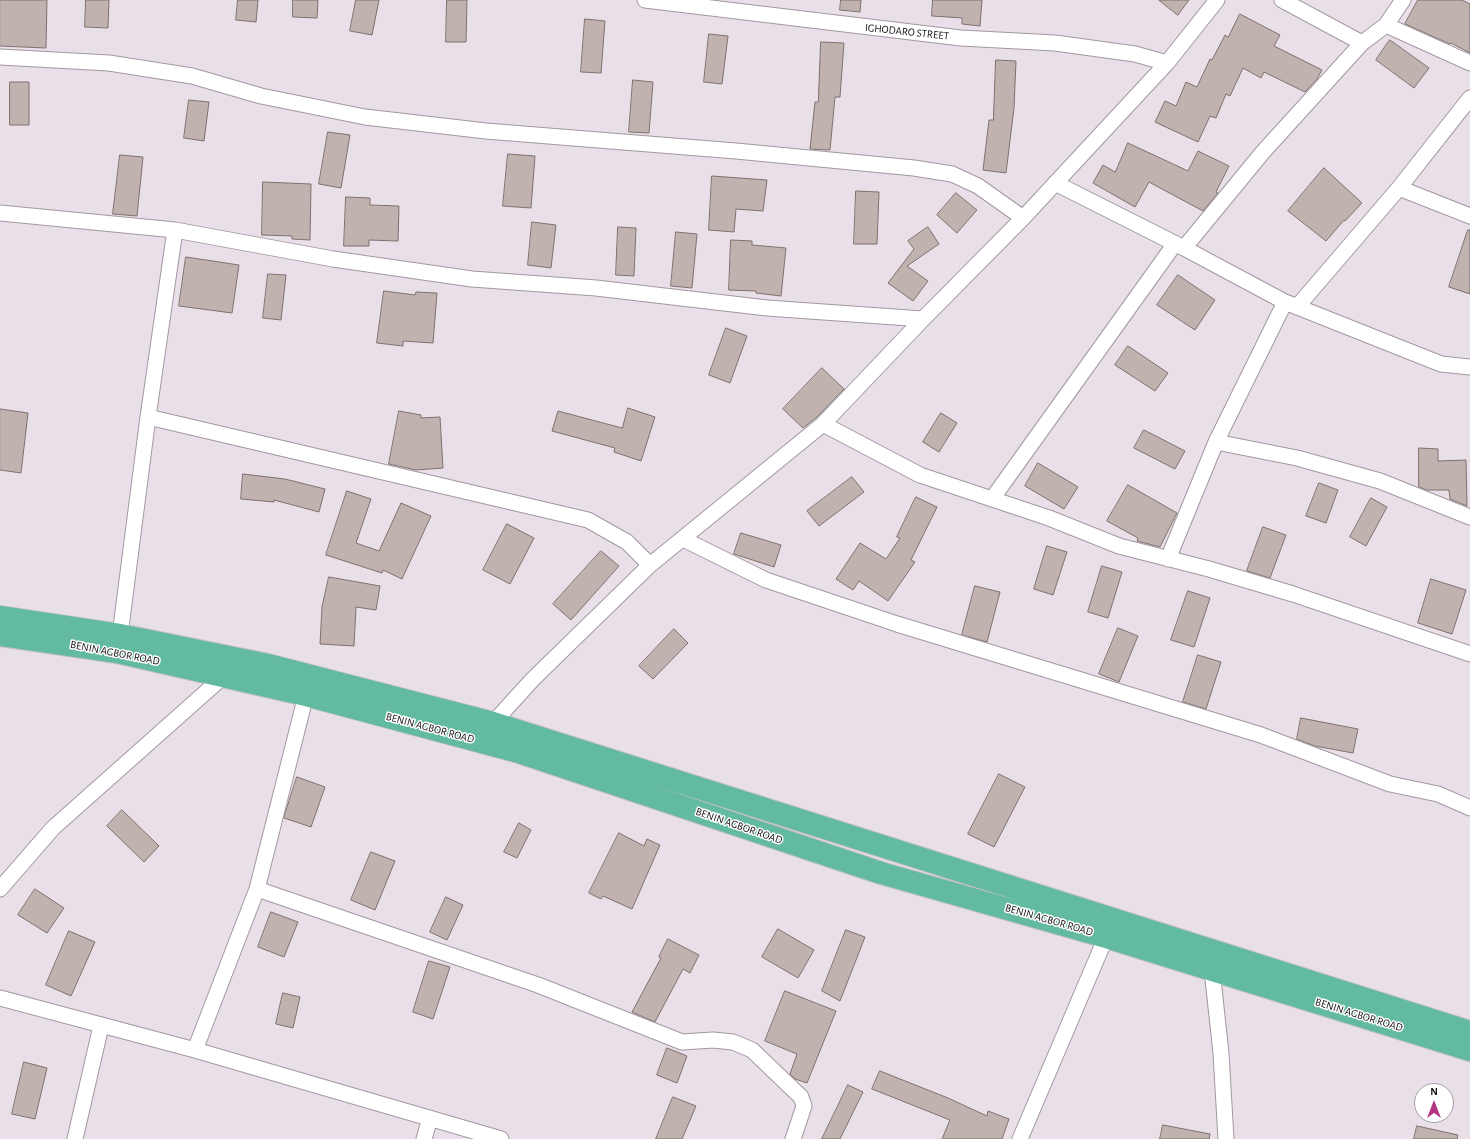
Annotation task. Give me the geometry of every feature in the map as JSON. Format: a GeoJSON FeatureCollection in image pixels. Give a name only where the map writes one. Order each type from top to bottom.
{"type":"FeatureCollection","features":[{"type":"Feature","properties":{"kind":"highway","name":"BENIN AGBOR ROAD"},"geometry":{"type":"LineString","coordinates":[[0,617],[120,635],[268,665],[493,723],[1470,1032]]}},
{"type":"Feature","properties":{"kind":"highway","name":"BENIN AGBOR ROAD"},"geometry":{"type":"LineString","coordinates":[[0,634],[118,652],[224,676],[306,695],[519,752],[881,874],[1106,937],[1470,1050]]}},
{"type":"Feature","properties":{"kind":"highway"},"geometry":{"type":"LineString","coordinates":[[881,874],[890,848]]}},
{"type":"Feature","properties":{"kind":"street","name":"IGHODARO STREET"},"geometry":{"type":"LineString","coordinates":[[645,0],[961,38],[1055,43],[1135,54],[1167,63]]}},
{"type":"Feature","properties":{"kind":"street"},"geometry":{"type":"LineString","coordinates":[[493,723],[533,679],[650,565],[683,539],[713,512],[823,424],[923,319],[1023,218],[1167,63],[1217,0]]}},
{"type":"Feature","properties":{"kind":"street"},"geometry":{"type":"LineString","coordinates":[[1282,0],[1362,43]]}},
{"type":"Feature","properties":{"kind":"street"},"geometry":{"type":"LineString","coordinates":[[992,499],[1179,246],[1362,43],[1386,25],[1403,0]]}},
{"type":"Feature","properties":{"kind":"street"},"geometry":{"type":"LineString","coordinates":[[1386,25],[1470,63]]}},
{"type":"Feature","properties":{"kind":"street"},"geometry":{"type":"LineString","coordinates":[[0,57],[109,63],[192,76],[261,96],[365,117],[486,131],[736,151],[914,168],[952,174],[978,186],[1023,218]]}},
{"type":"Feature","properties":{"kind":"street"},"geometry":{"type":"LineString","coordinates":[[1168,559],[1216,442],[1291,304],[1399,188],[1470,98]]}},
{"type":"Feature","properties":{"kind":"street"},"geometry":{"type":"LineString","coordinates":[[1055,183],[1291,304],[1441,364],[1470,367]]}},
{"type":"Feature","properties":{"kind":"street"},"geometry":{"type":"LineString","coordinates":[[1399,188],[1470,216]]}},
{"type":"Feature","properties":{"kind":"street"},"geometry":{"type":"LineString","coordinates":[[0,213],[175,230],[333,259],[472,279],[596,288],[767,308],[923,319]]}},
{"type":"Feature","properties":{"kind":"street"},"geometry":{"type":"LineString","coordinates":[[120,635],[148,417],[175,230]]}},
{"type":"Feature","properties":{"kind":"street"},"geometry":{"type":"LineString","coordinates":[[148,417],[588,520],[627,542],[650,565]]}},
{"type":"Feature","properties":{"kind":"street"},"geometry":{"type":"LineString","coordinates":[[823,424],[920,474],[1049,518],[1119,546],[1293,594],[1470,654]]}},
{"type":"Feature","properties":{"kind":"street"},"geometry":{"type":"LineString","coordinates":[[1216,442],[1297,458],[1380,481],[1470,517]]}},
{"type":"Feature","properties":{"kind":"street"},"geometry":{"type":"LineString","coordinates":[[683,539],[766,580],[897,624],[1261,735],[1390,784],[1438,794],[1470,808]]}},
{"type":"Feature","properties":{"kind":"street"},"geometry":{"type":"LineString","coordinates":[[0,889],[53,828],[224,676]]}},
{"type":"Feature","properties":{"kind":"street"},"geometry":{"type":"LineString","coordinates":[[195,1050],[257,889],[306,695]]}},
{"type":"Feature","properties":{"kind":"street"},"geometry":{"type":"LineString","coordinates":[[257,889],[538,985],[682,1042],[713,1040],[733,1042],[752,1050],[801,1097],[804,1106],[793,1139]]}},
{"type":"Feature","properties":{"kind":"street"},"geometry":{"type":"LineString","coordinates":[[1020,1139],[1106,937]]}},
{"type":"Feature","properties":{"kind":"street"},"geometry":{"type":"LineString","coordinates":[[1212,970],[1221,1053],[1226,1139]]}},
{"type":"Feature","properties":{"kind":"street"},"geometry":{"type":"LineString","coordinates":[[0,998],[100,1026],[195,1050],[502,1139]]}},
{"type":"Feature","properties":{"kind":"street"},"geometry":{"type":"LineString","coordinates":[[75,1139],[100,1026]]}},
{"type":"Feature","properties":{"kind":"street"},"geometry":{"type":"LineString","coordinates":[[424,1139],[430,1118]]}},
{"type":"Feature","properties":{"kind":"building"},"geometry":{"type":"Polygon","coordinates":[[[0,0],[47,0],[46,48],[0,46],[0,0]]]}},
{"type":"Feature","properties":{"kind":"building"},"geometry":{"type":"Polygon","coordinates":[[[86,0],[109,0],[108,28],[85,27],[86,0]]]}},
{"type":"Feature","properties":{"kind":"building"},"geometry":{"type":"Polygon","coordinates":[[[238,0],[258,0],[256,22],[236,20],[238,0]]]}},
{"type":"Feature","properties":{"kind":"building"},"geometry":{"type":"Polygon","coordinates":[[[293,0],[318,0],[317,18],[293,17],[293,0]]]}},
{"type":"Feature","properties":{"kind":"building"},"geometry":{"type":"Polygon","coordinates":[[[356,0],[379,0],[372,35],[350,31],[356,0]]]}},
{"type":"Feature","properties":{"kind":"building"},"geometry":{"type":"Polygon","coordinates":[[[447,0],[467,0],[466,42],[446,42],[447,0]]]}},
{"type":"Feature","properties":{"kind":"building"},"geometry":{"type":"Polygon","coordinates":[[[841,0],[861,0],[860,12],[840,10],[841,0]]]}},
{"type":"Feature","properties":{"kind":"building"},"geometry":{"type":"Polygon","coordinates":[[[933,0],[982,0],[980,26],[962,24],[962,18],[932,16],[933,0]]]}},
{"type":"Feature","properties":{"kind":"building"},"geometry":{"type":"Polygon","coordinates":[[[1159,0],[1189,0],[1178,15],[1159,0]]]}},
{"type":"Feature","properties":{"kind":"building"},"geometry":{"type":"Polygon","coordinates":[[[1418,0],[1462,0],[1470,4],[1470,53],[1451,43],[1450,44],[1405,24],[1418,0]]]}},
{"type":"Feature","properties":{"kind":"building"},"geometry":{"type":"Polygon","coordinates":[[[1240,14],[1280,35],[1274,46],[1322,70],[1317,79],[1305,92],[1264,72],[1261,78],[1243,68],[1230,96],[1226,94],[1216,118],[1210,116],[1198,142],[1155,122],[1165,101],[1176,106],[1186,82],[1197,87],[1210,59],[1212,60],[1225,35],[1228,37],[1240,14]]]}},
{"type":"Feature","properties":{"kind":"building"},"geometry":{"type":"Polygon","coordinates":[[[585,19],[605,21],[601,73],[581,72],[585,19]]]}},
{"type":"Feature","properties":{"kind":"building"},"geometry":{"type":"Polygon","coordinates":[[[709,34],[728,36],[722,84],[704,82],[709,34]]]}},
{"type":"Feature","properties":{"kind":"building"},"geometry":{"type":"Polygon","coordinates":[[[1390,40],[1429,68],[1414,88],[1376,60],[1390,40]]]}},
{"type":"Feature","properties":{"kind":"building"},"geometry":{"type":"Polygon","coordinates":[[[821,42],[844,43],[840,97],[835,97],[830,150],[810,149],[815,102],[818,102],[821,42]]]}},
{"type":"Feature","properties":{"kind":"building"},"geometry":{"type":"Polygon","coordinates":[[[996,60],[1016,61],[1014,108],[1006,173],[983,170],[989,120],[993,120],[996,60]]]}},
{"type":"Feature","properties":{"kind":"building"},"geometry":{"type":"Polygon","coordinates":[[[633,80],[653,82],[649,133],[629,132],[633,80]]]}},
{"type":"Feature","properties":{"kind":"building"},"geometry":{"type":"Polygon","coordinates":[[[10,82],[29,82],[29,125],[10,125],[10,82]]]}},
{"type":"Feature","properties":{"kind":"building"},"geometry":{"type":"Polygon","coordinates":[[[189,100],[209,102],[204,141],[184,138],[189,100]]]}},
{"type":"Feature","properties":{"kind":"building"},"geometry":{"type":"Polygon","coordinates":[[[328,132],[350,135],[341,188],[319,184],[328,132]]]}},
{"type":"Feature","properties":{"kind":"building"},"geometry":{"type":"Polygon","coordinates":[[[1128,143],[1188,171],[1198,151],[1229,166],[1216,192],[1218,193],[1203,211],[1149,182],[1135,207],[1093,183],[1103,165],[1115,172],[1128,143]]]}},
{"type":"Feature","properties":{"kind":"building"},"geometry":{"type":"Polygon","coordinates":[[[508,154],[535,156],[531,208],[503,206],[508,154]]]}},
{"type":"Feature","properties":{"kind":"building"},"geometry":{"type":"Polygon","coordinates":[[[120,155],[143,157],[137,216],[113,214],[120,155]]]}},
{"type":"Feature","properties":{"kind":"building"},"geometry":{"type":"Polygon","coordinates":[[[1324,168],[1362,203],[1345,221],[1344,220],[1326,241],[1288,211],[1324,168]]]}},
{"type":"Feature","properties":{"kind":"building"},"geometry":{"type":"Polygon","coordinates":[[[712,176],[767,180],[763,211],[736,209],[734,232],[709,230],[712,176]]]}},
{"type":"Feature","properties":{"kind":"building"},"geometry":{"type":"Polygon","coordinates":[[[263,182],[311,184],[310,240],[292,239],[292,236],[262,235],[263,182]]]}},
{"type":"Feature","properties":{"kind":"building"},"geometry":{"type":"Polygon","coordinates":[[[856,191],[879,192],[877,244],[854,244],[856,191]]]}},
{"type":"Feature","properties":{"kind":"building"},"geometry":{"type":"Polygon","coordinates":[[[956,193],[977,210],[957,233],[937,215],[956,193]]]}},
{"type":"Feature","properties":{"kind":"building"},"geometry":{"type":"Polygon","coordinates":[[[346,197],[370,198],[370,205],[399,206],[398,241],[369,240],[369,246],[344,246],[346,197]]]}},
{"type":"Feature","properties":{"kind":"building"},"geometry":{"type":"Polygon","coordinates":[[[532,222],[556,225],[551,268],[528,265],[532,222]]]}},
{"type":"Feature","properties":{"kind":"building"},"geometry":{"type":"Polygon","coordinates":[[[618,227],[636,228],[634,276],[616,275],[618,227]]]}},
{"type":"Feature","properties":{"kind":"building"},"geometry":{"type":"Polygon","coordinates":[[[928,227],[939,244],[907,266],[928,281],[913,301],[888,283],[914,249],[908,241],[928,227]]]}},
{"type":"Feature","properties":{"kind":"building"},"geometry":{"type":"Polygon","coordinates":[[[1468,230],[1470,230],[1470,294],[1449,287],[1468,230]]]}},
{"type":"Feature","properties":{"kind":"building"},"geometry":{"type":"Polygon","coordinates":[[[676,232],[697,234],[692,288],[671,286],[676,232]]]}},
{"type":"Feature","properties":{"kind":"building"},"geometry":{"type":"Polygon","coordinates":[[[731,240],[752,241],[752,245],[786,248],[781,296],[756,293],[756,291],[729,290],[731,240]]]}},
{"type":"Feature","properties":{"kind":"building"},"geometry":{"type":"Polygon","coordinates":[[[186,257],[239,265],[232,313],[179,306],[186,257]]]}},
{"type":"Feature","properties":{"kind":"building"},"geometry":{"type":"Polygon","coordinates":[[[268,274],[286,275],[281,320],[263,318],[268,274]]]}},
{"type":"Feature","properties":{"kind":"building"},"geometry":{"type":"Polygon","coordinates":[[[1178,275],[1215,300],[1195,330],[1157,305],[1178,275]]]}},
{"type":"Feature","properties":{"kind":"building"},"geometry":{"type":"Polygon","coordinates":[[[384,291],[415,295],[416,292],[437,293],[433,343],[403,341],[403,346],[377,343],[384,291]]]}},
{"type":"Feature","properties":{"kind":"building"},"geometry":{"type":"Polygon","coordinates":[[[726,328],[747,336],[730,383],[709,375],[726,328]]]}},
{"type":"Feature","properties":{"kind":"building"},"geometry":{"type":"Polygon","coordinates":[[[1128,346],[1168,373],[1155,391],[1115,365],[1128,346]]]}},
{"type":"Feature","properties":{"kind":"building"},"geometry":{"type":"Polygon","coordinates":[[[822,368],[844,389],[817,417],[803,428],[783,409],[822,368]]]}},
{"type":"Feature","properties":{"kind":"building"},"geometry":{"type":"Polygon","coordinates":[[[628,408],[655,417],[641,461],[614,452],[615,448],[552,431],[558,411],[622,428],[628,408]]]}},
{"type":"Feature","properties":{"kind":"building"},"geometry":{"type":"Polygon","coordinates":[[[0,409],[28,413],[21,473],[0,470],[0,409]]]}},
{"type":"Feature","properties":{"kind":"building"},"geometry":{"type":"Polygon","coordinates":[[[399,411],[421,415],[421,418],[440,417],[443,468],[416,470],[389,464],[399,411]]]}},
{"type":"Feature","properties":{"kind":"building"},"geometry":{"type":"Polygon","coordinates":[[[941,413],[957,423],[939,452],[923,442],[941,413]]]}},
{"type":"Feature","properties":{"kind":"building"},"geometry":{"type":"Polygon","coordinates":[[[1144,430],[1185,451],[1175,469],[1134,448],[1144,430]]]}},
{"type":"Feature","properties":{"kind":"building"},"geometry":{"type":"Polygon","coordinates":[[[1419,448],[1438,449],[1438,461],[1466,460],[1467,506],[1450,499],[1449,490],[1427,490],[1419,487],[1419,448]]]}},
{"type":"Feature","properties":{"kind":"building"},"geometry":{"type":"Polygon","coordinates":[[[1038,463],[1078,487],[1064,509],[1025,486],[1038,463]]]}},
{"type":"Feature","properties":{"kind":"building"},"geometry":{"type":"Polygon","coordinates":[[[243,474],[285,479],[325,489],[319,512],[274,500],[274,502],[241,499],[243,474]]]}},
{"type":"Feature","properties":{"kind":"building"},"geometry":{"type":"Polygon","coordinates":[[[852,477],[864,492],[819,526],[807,511],[852,477]]]}},
{"type":"Feature","properties":{"kind":"building"},"geometry":{"type":"Polygon","coordinates":[[[1319,483],[1338,490],[1326,523],[1306,516],[1319,483]]]}},
{"type":"Feature","properties":{"kind":"building"},"geometry":{"type":"Polygon","coordinates":[[[1128,485],[1177,513],[1160,547],[1137,541],[1138,538],[1107,521],[1128,485]]]}},
{"type":"Feature","properties":{"kind":"building"},"geometry":{"type":"Polygon","coordinates":[[[347,491],[371,499],[356,543],[379,551],[401,503],[431,516],[402,579],[383,570],[382,573],[326,555],[347,491]]]}},
{"type":"Feature","properties":{"kind":"building"},"geometry":{"type":"Polygon","coordinates":[[[916,497],[937,507],[911,560],[915,562],[888,601],[859,581],[853,590],[836,579],[860,543],[886,559],[900,538],[897,537],[916,497]]]}},
{"type":"Feature","properties":{"kind":"building"},"geometry":{"type":"Polygon","coordinates":[[[1371,498],[1387,507],[1366,546],[1350,537],[1371,498]]]}},
{"type":"Feature","properties":{"kind":"building"},"geometry":{"type":"Polygon","coordinates":[[[507,524],[534,538],[510,584],[483,570],[507,524]]]}},
{"type":"Feature","properties":{"kind":"building"},"geometry":{"type":"Polygon","coordinates":[[[1263,527],[1286,535],[1270,578],[1247,571],[1263,527]]]}},
{"type":"Feature","properties":{"kind":"building"},"geometry":{"type":"Polygon","coordinates":[[[741,533],[781,545],[774,567],[734,554],[741,533]]]}},
{"type":"Feature","properties":{"kind":"building"},"geometry":{"type":"Polygon","coordinates":[[[1047,546],[1067,552],[1053,595],[1034,589],[1047,546]]]}},
{"type":"Feature","properties":{"kind":"building"},"geometry":{"type":"Polygon","coordinates":[[[601,551],[619,566],[571,620],[553,604],[601,551]]]}},
{"type":"Feature","properties":{"kind":"building"},"geometry":{"type":"Polygon","coordinates":[[[1102,566],[1122,572],[1108,618],[1088,612],[1102,566]]]}},
{"type":"Feature","properties":{"kind":"building"},"geometry":{"type":"Polygon","coordinates":[[[329,577],[380,586],[376,610],[356,607],[354,646],[320,644],[322,607],[329,577]]]}},
{"type":"Feature","properties":{"kind":"building"},"geometry":{"type":"Polygon","coordinates":[[[1431,579],[1466,590],[1452,634],[1418,623],[1431,579]]]}},
{"type":"Feature","properties":{"kind":"building"},"geometry":{"type":"Polygon","coordinates":[[[975,586],[1000,592],[987,642],[962,635],[975,586]]]}},
{"type":"Feature","properties":{"kind":"building"},"geometry":{"type":"Polygon","coordinates":[[[1188,591],[1210,598],[1194,647],[1171,640],[1188,591]]]}},
{"type":"Feature","properties":{"kind":"building"},"geometry":{"type":"Polygon","coordinates":[[[1118,628],[1138,636],[1119,682],[1099,674],[1118,628]]]}},
{"type":"Feature","properties":{"kind":"building"},"geometry":{"type":"Polygon","coordinates":[[[674,629],[688,643],[653,679],[639,666],[674,629]]]}},
{"type":"Feature","properties":{"kind":"building"},"geometry":{"type":"Polygon","coordinates":[[[1198,655],[1221,662],[1206,709],[1183,702],[1198,655]]]}},
{"type":"Feature","properties":{"kind":"building"},"geometry":{"type":"Polygon","coordinates":[[[1301,718],[1358,729],[1353,753],[1315,746],[1297,739],[1301,718]]]}},
{"type":"Feature","properties":{"kind":"building"},"geometry":{"type":"Polygon","coordinates":[[[999,774],[1025,787],[994,847],[968,834],[999,774]]]}},
{"type":"Feature","properties":{"kind":"building"},"geometry":{"type":"Polygon","coordinates":[[[297,777],[325,787],[311,827],[284,818],[297,777]]]}},
{"type":"Feature","properties":{"kind":"building"},"geometry":{"type":"Polygon","coordinates":[[[122,810],[159,846],[144,862],[107,826],[122,810]]]}},
{"type":"Feature","properties":{"kind":"building"},"geometry":{"type":"Polygon","coordinates":[[[519,823],[531,830],[517,858],[504,852],[519,823]]]}},
{"type":"Feature","properties":{"kind":"building"},"geometry":{"type":"Polygon","coordinates":[[[619,833],[644,846],[647,839],[660,845],[632,909],[603,896],[601,899],[589,893],[619,833]]]}},
{"type":"Feature","properties":{"kind":"building"},"geometry":{"type":"Polygon","coordinates":[[[371,852],[395,861],[375,910],[351,900],[371,852]]]}},
{"type":"Feature","properties":{"kind":"building"},"geometry":{"type":"Polygon","coordinates":[[[35,889],[64,908],[47,933],[18,915],[35,889]]]}},
{"type":"Feature","properties":{"kind":"building"},"geometry":{"type":"Polygon","coordinates":[[[446,897],[463,905],[447,940],[430,932],[446,897]]]}},
{"type":"Feature","properties":{"kind":"building"},"geometry":{"type":"Polygon","coordinates":[[[271,912],[298,922],[284,957],[258,947],[271,912]]]}},
{"type":"Feature","properties":{"kind":"building"},"geometry":{"type":"Polygon","coordinates":[[[778,929],[814,950],[798,978],[762,957],[778,929]]]}},
{"type":"Feature","properties":{"kind":"building"},"geometry":{"type":"Polygon","coordinates":[[[846,930],[865,937],[840,1001],[822,991],[846,930]]]}},
{"type":"Feature","properties":{"kind":"building"},"geometry":{"type":"Polygon","coordinates":[[[69,931],[95,942],[71,996],[46,985],[69,931]]]}},
{"type":"Feature","properties":{"kind":"building"},"geometry":{"type":"Polygon","coordinates":[[[668,939],[699,955],[690,973],[683,969],[655,1022],[632,1012],[661,958],[659,957],[668,939]]]}},
{"type":"Feature","properties":{"kind":"building"},"geometry":{"type":"Polygon","coordinates":[[[429,961],[450,967],[433,1019],[413,1012],[429,961]]]}},
{"type":"Feature","properties":{"kind":"building"},"geometry":{"type":"Polygon","coordinates":[[[785,991],[836,1011],[807,1083],[795,1079],[790,1074],[797,1054],[765,1041],[785,991]]]}},
{"type":"Feature","properties":{"kind":"building"},"geometry":{"type":"Polygon","coordinates":[[[283,993],[300,997],[293,1028],[276,1024],[283,993]]]}},
{"type":"Feature","properties":{"kind":"building"},"geometry":{"type":"Polygon","coordinates":[[[667,1048],[687,1056],[677,1083],[657,1075],[667,1048]]]}},
{"type":"Feature","properties":{"kind":"building"},"geometry":{"type":"Polygon","coordinates":[[[24,1062],[47,1068],[35,1119],[12,1114],[24,1062]]]}},
{"type":"Feature","properties":{"kind":"building"},"geometry":{"type":"Polygon","coordinates":[[[880,1071],[948,1098],[987,1116],[988,1111],[1009,1119],[1002,1139],[942,1139],[950,1120],[872,1089],[880,1071]]]}},
{"type":"Feature","properties":{"kind":"building"},"geometry":{"type":"Polygon","coordinates":[[[848,1085],[863,1092],[840,1139],[822,1139],[848,1085]]]}},
{"type":"Feature","properties":{"kind":"building"},"geometry":{"type":"Polygon","coordinates":[[[673,1097],[696,1106],[682,1139],[656,1139],[673,1097]]]}},
{"type":"Feature","properties":{"kind":"building"},"geometry":{"type":"Polygon","coordinates":[[[1163,1125],[1210,1134],[1209,1139],[1160,1139],[1163,1125]]]}},
{"type":"Feature","properties":{"kind":"building"},"geometry":{"type":"Polygon","coordinates":[[[1417,1126],[1458,1135],[1457,1139],[1414,1139],[1417,1126]]]}}]}
